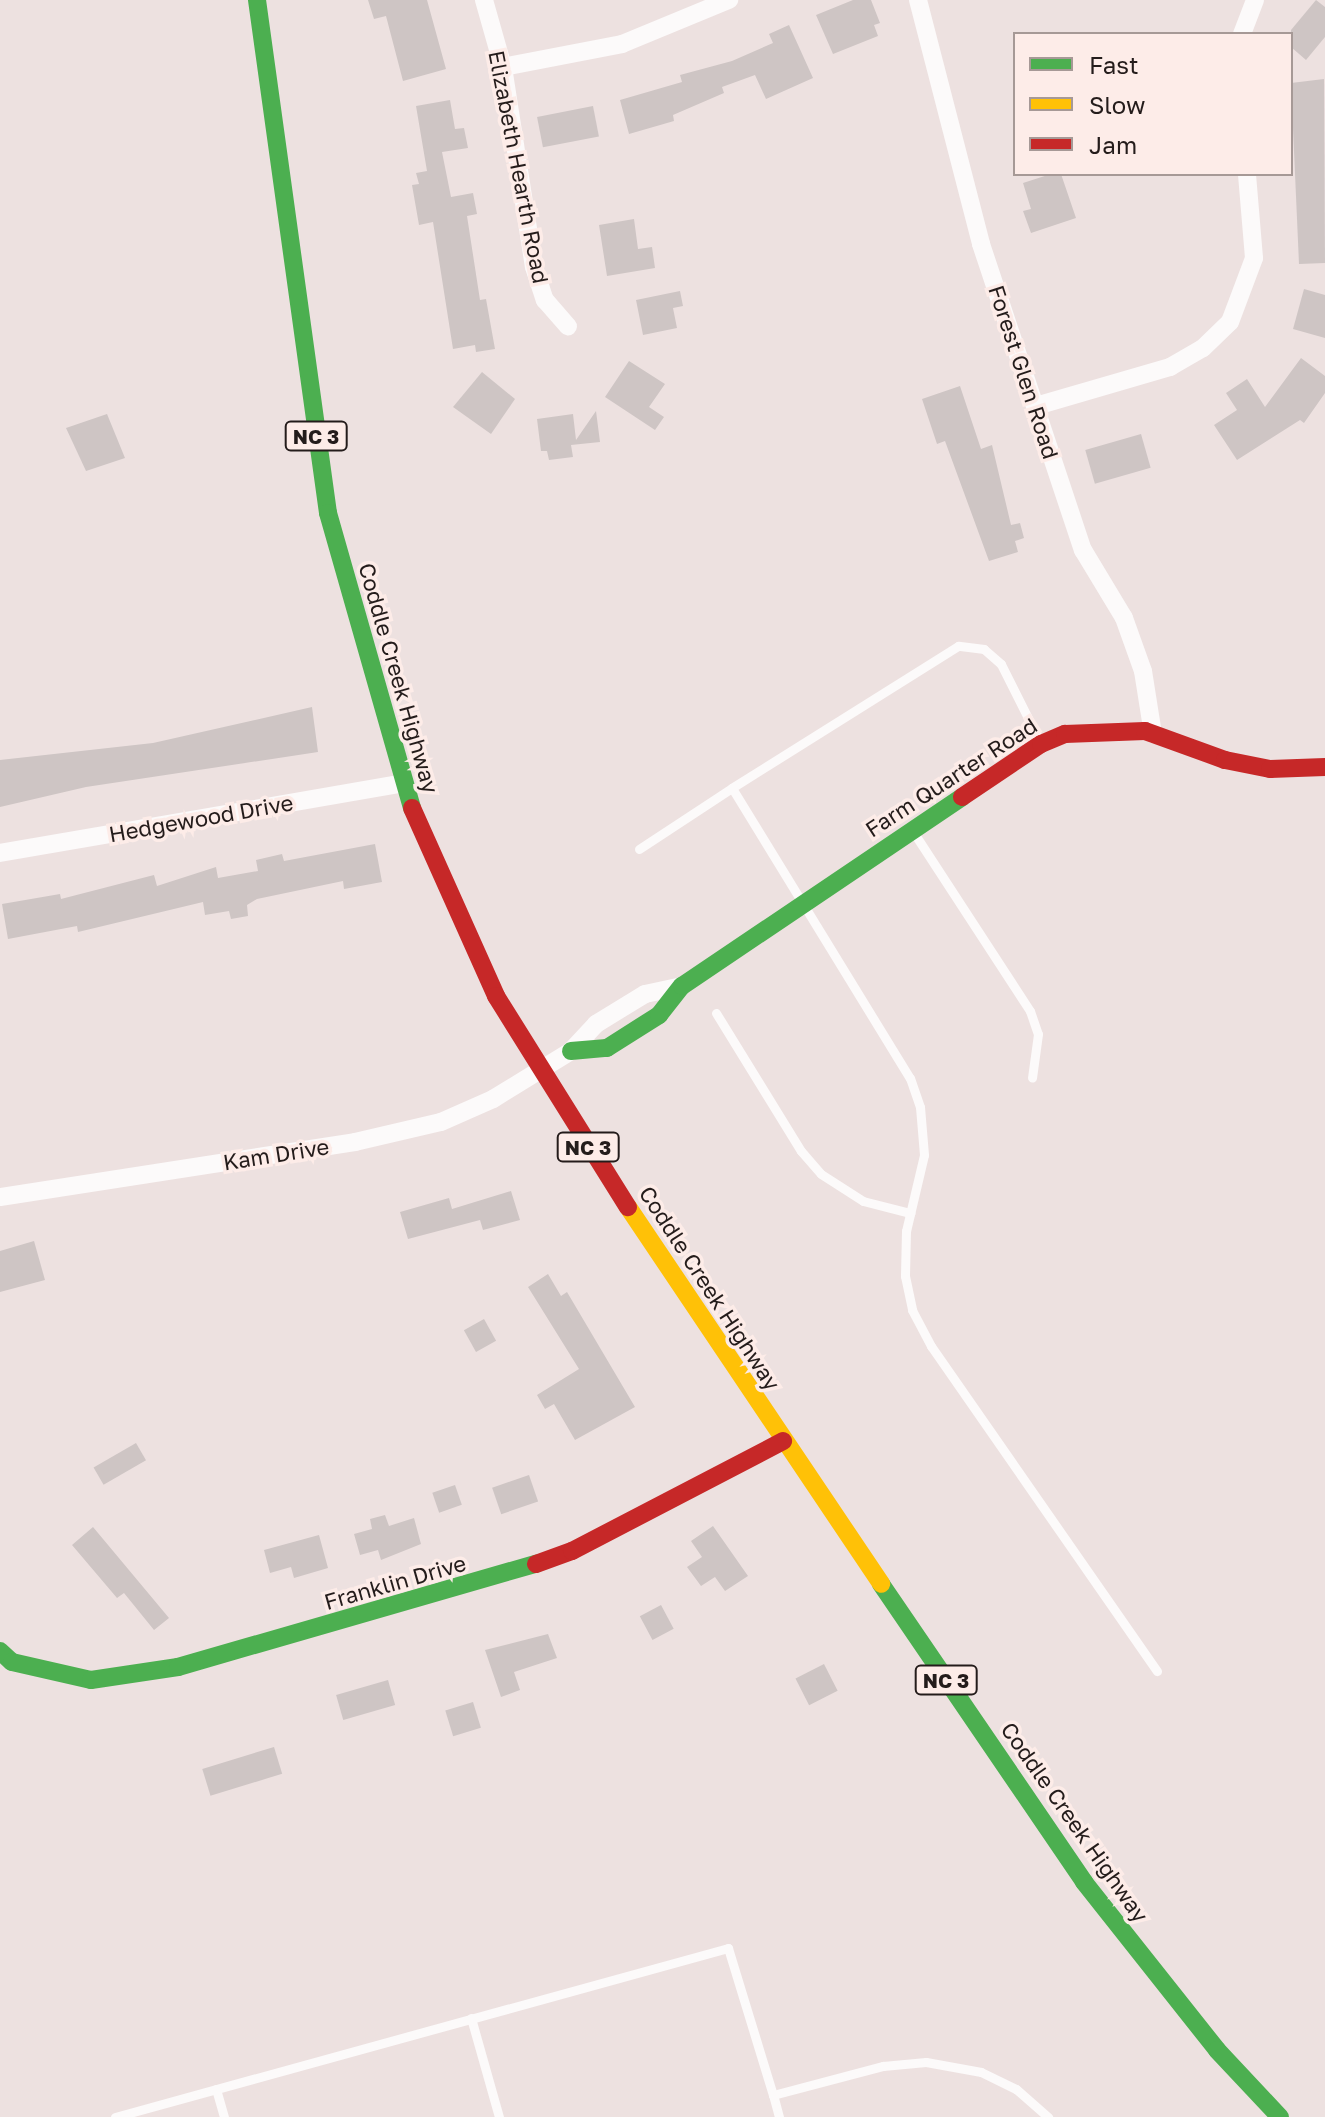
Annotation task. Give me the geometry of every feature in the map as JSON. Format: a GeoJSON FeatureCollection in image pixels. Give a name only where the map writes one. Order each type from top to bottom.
{"type":"FeatureCollection","features":[{"type":"Feature","properties":{"kind":"main road","name":"Coddle Creek Highway"},"geometry":{"type":"LineString","coordinates":[[257,0],[328,513],[401,784],[496,996],[538,1070],[783,1441],[1084,1882],[1217,2050],[1280,2117]]}},
{"type":"Feature","properties":{"kind":"main road","name":"Farm Quarter Road"},"geometry":{"type":"LineString","coordinates":[[571,1051],[607,1048],[659,1015],[682,986],[1041,744],[1089,729],[1153,734],[1225,760],[1270,769],[1325,767]]}},
{"type":"Feature","properties":{"kind":"main road","name":"Franklin Drive"},"geometry":{"type":"LineString","coordinates":[[0,1651],[12,1662],[91,1680],[178,1667],[492,1579],[572,1551],[783,1441]]}},
{"type":"Feature","properties":{"kind":"street","name":"Elizabeth Hearth Road"},"geometry":{"type":"LineString","coordinates":[[484,0],[503,67],[534,267],[545,300],[568,326]]}},
{"type":"Feature","properties":{"kind":"street"},"geometry":{"type":"LineString","coordinates":[[503,67],[622,44],[729,0]]}},
{"type":"Feature","properties":{"kind":"street","name":"Forest Glen Road"},"geometry":{"type":"LineString","coordinates":[[918,0],[981,244],[1083,550],[1124,618],[1143,671],[1153,734]]}},
{"type":"Feature","properties":{"kind":"street"},"geometry":{"type":"LineString","coordinates":[[1243,32],[1255,0]]}},
{"type":"Feature","properties":{"kind":"street"},"geometry":{"type":"LineString","coordinates":[[1036,406],[1170,367],[1203,348],[1230,322],[1254,258],[1247,176]]}},
{"type":"Feature","properties":{"kind":"street","name":"Hedgewood Drive"},"geometry":{"type":"LineString","coordinates":[[0,853],[401,784]]}},
{"type":"Feature","properties":{"kind":"street","name":"Farm Quarter Road"},"geometry":{"type":"LineString","coordinates":[[538,1070],[571,1051],[596,1024],[645,994],[682,986]]}},
{"type":"Feature","properties":{"kind":"street","name":"Kam Drive"},"geometry":{"type":"LineString","coordinates":[[0,1197],[413,1129],[493,1099],[538,1070]]}},
{"type":"Feature","properties":{"kind":"lane"},"geometry":{"type":"LineString","coordinates":[[639,849],[958,646],[984,649],[1001,664],[1041,744]]}},
{"type":"Feature","properties":{"kind":"lane"},"geometry":{"type":"LineString","coordinates":[[732,788],[910,1078],[920,1107],[924,1155],[910,1213],[905,1276],[912,1310],[931,1346],[1157,1671]]}},
{"type":"Feature","properties":{"kind":"lane"},"geometry":{"type":"LineString","coordinates":[[912,830],[1030,1011],[1038,1034],[1032,1078]]}},
{"type":"Feature","properties":{"kind":"lane"},"geometry":{"type":"LineString","coordinates":[[716,1013],[801,1151],[821,1174],[863,1201],[910,1213]]}},
{"type":"Feature","properties":{"kind":"lane"},"geometry":{"type":"LineString","coordinates":[[115,2117],[728,1948],[779,2117]]}},
{"type":"Feature","properties":{"kind":"lane"},"geometry":{"type":"LineString","coordinates":[[471,2018],[499,2117]]}},
{"type":"Feature","properties":{"kind":"lane"},"geometry":{"type":"LineString","coordinates":[[773,2095],[883,2066],[926,2062],[981,2072],[1016,2089],[1048,2117]]}},
{"type":"Feature","properties":{"kind":"lane"},"geometry":{"type":"LineString","coordinates":[[216,2089],[224,2117]]}},
{"type":"Feature","properties":{"kind":"building"},"geometry":{"type":"Polygon","coordinates":[[[368,0],[427,0],[446,69],[403,81],[386,16],[374,19],[368,0]]]}},
{"type":"Feature","properties":{"kind":"building"},"geometry":{"type":"Polygon","coordinates":[[[853,0],[871,0],[880,23],[874,25],[878,36],[833,54],[816,15],[853,0]]]}},
{"type":"Feature","properties":{"kind":"building"},"geometry":{"type":"Polygon","coordinates":[[[1316,0],[1325,7],[1325,37],[1306,60],[1293,49],[1291,30],[1316,0]]]}},
{"type":"Feature","properties":{"kind":"building"},"geometry":{"type":"Polygon","coordinates":[[[789,25],[813,78],[766,99],[755,75],[722,87],[724,93],[673,115],[674,121],[629,134],[620,100],[682,82],[680,75],[732,61],[773,43],[769,34],[789,25]]]}},
{"type":"Feature","properties":{"kind":"building"},"geometry":{"type":"Polygon","coordinates":[[[1324,79],[1325,263],[1299,264],[1293,83],[1324,79]]]}},
{"type":"Feature","properties":{"kind":"building"},"geometry":{"type":"Polygon","coordinates":[[[450,100],[455,129],[464,128],[468,148],[442,152],[451,197],[473,193],[477,214],[467,216],[480,300],[486,299],[495,349],[476,352],[475,345],[453,349],[433,222],[419,225],[412,185],[419,184],[416,173],[427,171],[416,106],[450,100]]]}},
{"type":"Feature","properties":{"kind":"building"},"geometry":{"type":"Polygon","coordinates":[[[593,106],[599,136],[543,147],[537,117],[593,106]]]}},
{"type":"Feature","properties":{"kind":"building"},"geometry":{"type":"Polygon","coordinates":[[[1045,176],[1062,176],[1076,218],[1031,233],[1023,211],[1031,209],[1023,183],[1045,176]]]}},
{"type":"Feature","properties":{"kind":"building"},"geometry":{"type":"Polygon","coordinates":[[[634,219],[638,249],[652,247],[655,268],[607,276],[599,225],[634,219]]]}},
{"type":"Feature","properties":{"kind":"building"},"geometry":{"type":"Polygon","coordinates":[[[1304,289],[1325,295],[1325,338],[1293,329],[1304,289]]]}},
{"type":"Feature","properties":{"kind":"building"},"geometry":{"type":"Polygon","coordinates":[[[680,291],[683,306],[673,308],[677,328],[643,335],[636,300],[680,291]]]}},
{"type":"Feature","properties":{"kind":"building"},"geometry":{"type":"Polygon","coordinates":[[[1301,358],[1325,376],[1325,393],[1304,423],[1300,420],[1237,460],[1214,425],[1237,410],[1226,393],[1247,379],[1265,407],[1301,358]]]}},
{"type":"Feature","properties":{"kind":"building"},"geometry":{"type":"Polygon","coordinates":[[[629,361],[665,384],[649,407],[664,417],[655,430],[605,397],[629,361]]]}},
{"type":"Feature","properties":{"kind":"building"},"geometry":{"type":"Polygon","coordinates":[[[482,372],[515,399],[491,434],[453,407],[482,372]]]}},
{"type":"Feature","properties":{"kind":"building"},"geometry":{"type":"Polygon","coordinates":[[[960,386],[981,449],[992,445],[1011,525],[1020,523],[1024,538],[1015,541],[1018,552],[989,561],[945,441],[937,444],[922,399],[960,386]]]}},
{"type":"Feature","properties":{"kind":"building"},"geometry":{"type":"Polygon","coordinates":[[[596,411],[600,442],[571,445],[573,457],[549,460],[547,451],[541,451],[537,419],[573,414],[576,440],[596,411]]]}},
{"type":"Feature","properties":{"kind":"building"},"geometry":{"type":"Polygon","coordinates":[[[107,414],[125,458],[86,471],[66,428],[107,414]]]}},
{"type":"Feature","properties":{"kind":"building"},"geometry":{"type":"Polygon","coordinates":[[[1141,434],[1151,468],[1095,484],[1085,450],[1141,434]]]}},
{"type":"Feature","properties":{"kind":"building"},"geometry":{"type":"Polygon","coordinates":[[[312,707],[318,752],[86,787],[0,807],[0,760],[153,743],[312,707]]]}},
{"type":"Feature","properties":{"kind":"building"},"geometry":{"type":"Polygon","coordinates":[[[375,844],[382,882],[344,889],[343,881],[257,899],[247,905],[248,916],[231,919],[229,911],[205,915],[203,902],[78,932],[77,926],[8,939],[2,904],[60,894],[61,899],[154,875],[157,886],[216,867],[218,878],[258,871],[256,860],[282,854],[284,861],[375,844]]]}},
{"type":"Feature","properties":{"kind":"building"},"geometry":{"type":"Polygon","coordinates":[[[511,1191],[520,1220],[483,1230],[480,1220],[408,1239],[400,1212],[449,1198],[452,1209],[511,1191]]]}},
{"type":"Feature","properties":{"kind":"building"},"geometry":{"type":"Polygon","coordinates":[[[34,1241],[45,1280],[0,1292],[0,1251],[34,1241]]]}},
{"type":"Feature","properties":{"kind":"building"},"geometry":{"type":"Polygon","coordinates":[[[548,1274],[561,1296],[567,1292],[635,1407],[575,1440],[554,1404],[545,1409],[537,1395],[579,1369],[528,1287],[548,1274]]]}},
{"type":"Feature","properties":{"kind":"building"},"geometry":{"type":"Polygon","coordinates":[[[484,1319],[496,1341],[476,1352],[464,1330],[484,1319]]]}},
{"type":"Feature","properties":{"kind":"building"},"geometry":{"type":"Polygon","coordinates":[[[136,1443],[146,1460],[104,1485],[94,1468],[136,1443]]]}},
{"type":"Feature","properties":{"kind":"building"},"geometry":{"type":"Polygon","coordinates":[[[529,1475],[538,1501],[501,1514],[492,1488],[529,1475]]]}},
{"type":"Feature","properties":{"kind":"building"},"geometry":{"type":"Polygon","coordinates":[[[455,1485],[462,1505],[439,1513],[432,1493],[455,1485]]]}},
{"type":"Feature","properties":{"kind":"building"},"geometry":{"type":"Polygon","coordinates":[[[385,1515],[389,1526],[414,1518],[421,1544],[381,1560],[378,1550],[360,1555],[354,1534],[372,1529],[370,1519],[385,1515]]]}},
{"type":"Feature","properties":{"kind":"building"},"geometry":{"type":"Polygon","coordinates":[[[713,1526],[748,1576],[725,1591],[715,1577],[701,1586],[687,1567],[702,1557],[691,1541],[713,1526]]]}},
{"type":"Feature","properties":{"kind":"building"},"geometry":{"type":"Polygon","coordinates":[[[93,1527],[169,1618],[154,1630],[124,1593],[117,1598],[72,1545],[93,1527]]]}},
{"type":"Feature","properties":{"kind":"building"},"geometry":{"type":"Polygon","coordinates":[[[319,1535],[328,1568],[294,1578],[291,1567],[270,1573],[264,1550],[319,1535]]]}},
{"type":"Feature","properties":{"kind":"building"},"geometry":{"type":"Polygon","coordinates":[[[661,1605],[674,1629],[652,1640],[640,1616],[661,1605]]]}},
{"type":"Feature","properties":{"kind":"building"},"geometry":{"type":"Polygon","coordinates":[[[548,1634],[557,1658],[514,1672],[520,1690],[501,1697],[485,1650],[548,1634]]]}},
{"type":"Feature","properties":{"kind":"building"},"geometry":{"type":"Polygon","coordinates":[[[824,1664],[838,1691],[809,1705],[795,1679],[824,1664]]]}},
{"type":"Feature","properties":{"kind":"building"},"geometry":{"type":"Polygon","coordinates":[[[388,1680],[395,1705],[343,1720],[336,1695],[388,1680]]]}},
{"type":"Feature","properties":{"kind":"building"},"geometry":{"type":"Polygon","coordinates":[[[473,1702],[481,1728],[453,1736],[445,1710],[473,1702]]]}},
{"type":"Feature","properties":{"kind":"building"},"geometry":{"type":"Polygon","coordinates":[[[274,1747],[282,1774],[210,1796],[202,1769],[274,1747]]]}},
{"type":"Feature","properties":{"kind":"traffic: fast"},"geometry":{"type":"LineString","coordinates":[[257,0],[328,513],[412,808]]}},
{"type":"Feature","properties":{"kind":"traffic: fast"},"geometry":{"type":"LineString","coordinates":[[571,1051],[607,1048],[659,1015],[682,986],[962,797]]}},
{"type":"Feature","properties":{"kind":"traffic: fast"},"geometry":{"type":"LineString","coordinates":[[0,1651],[12,1662],[91,1680],[178,1667],[536,1564]]}},
{"type":"Feature","properties":{"kind":"traffic: fast"},"geometry":{"type":"LineString","coordinates":[[881,1584],[1084,1882],[1217,2050],[1280,2117]]}},
{"type":"Feature","properties":{"kind":"traffic: slow"},"geometry":{"type":"LineString","coordinates":[[628,1207],[881,1584]]}},
{"type":"Feature","properties":{"kind":"traffic: jam"},"geometry":{"type":"LineString","coordinates":[[962,797],[1041,744],[1065,734],[1145,731],[1225,760],[1270,769],[1325,767]]}},
{"type":"Feature","properties":{"kind":"traffic: jam"},"geometry":{"type":"LineString","coordinates":[[412,808],[496,996],[628,1207]]}},
{"type":"Feature","properties":{"kind":"traffic: jam"},"geometry":{"type":"LineString","coordinates":[[536,1564],[572,1551],[783,1441]]}}]}
